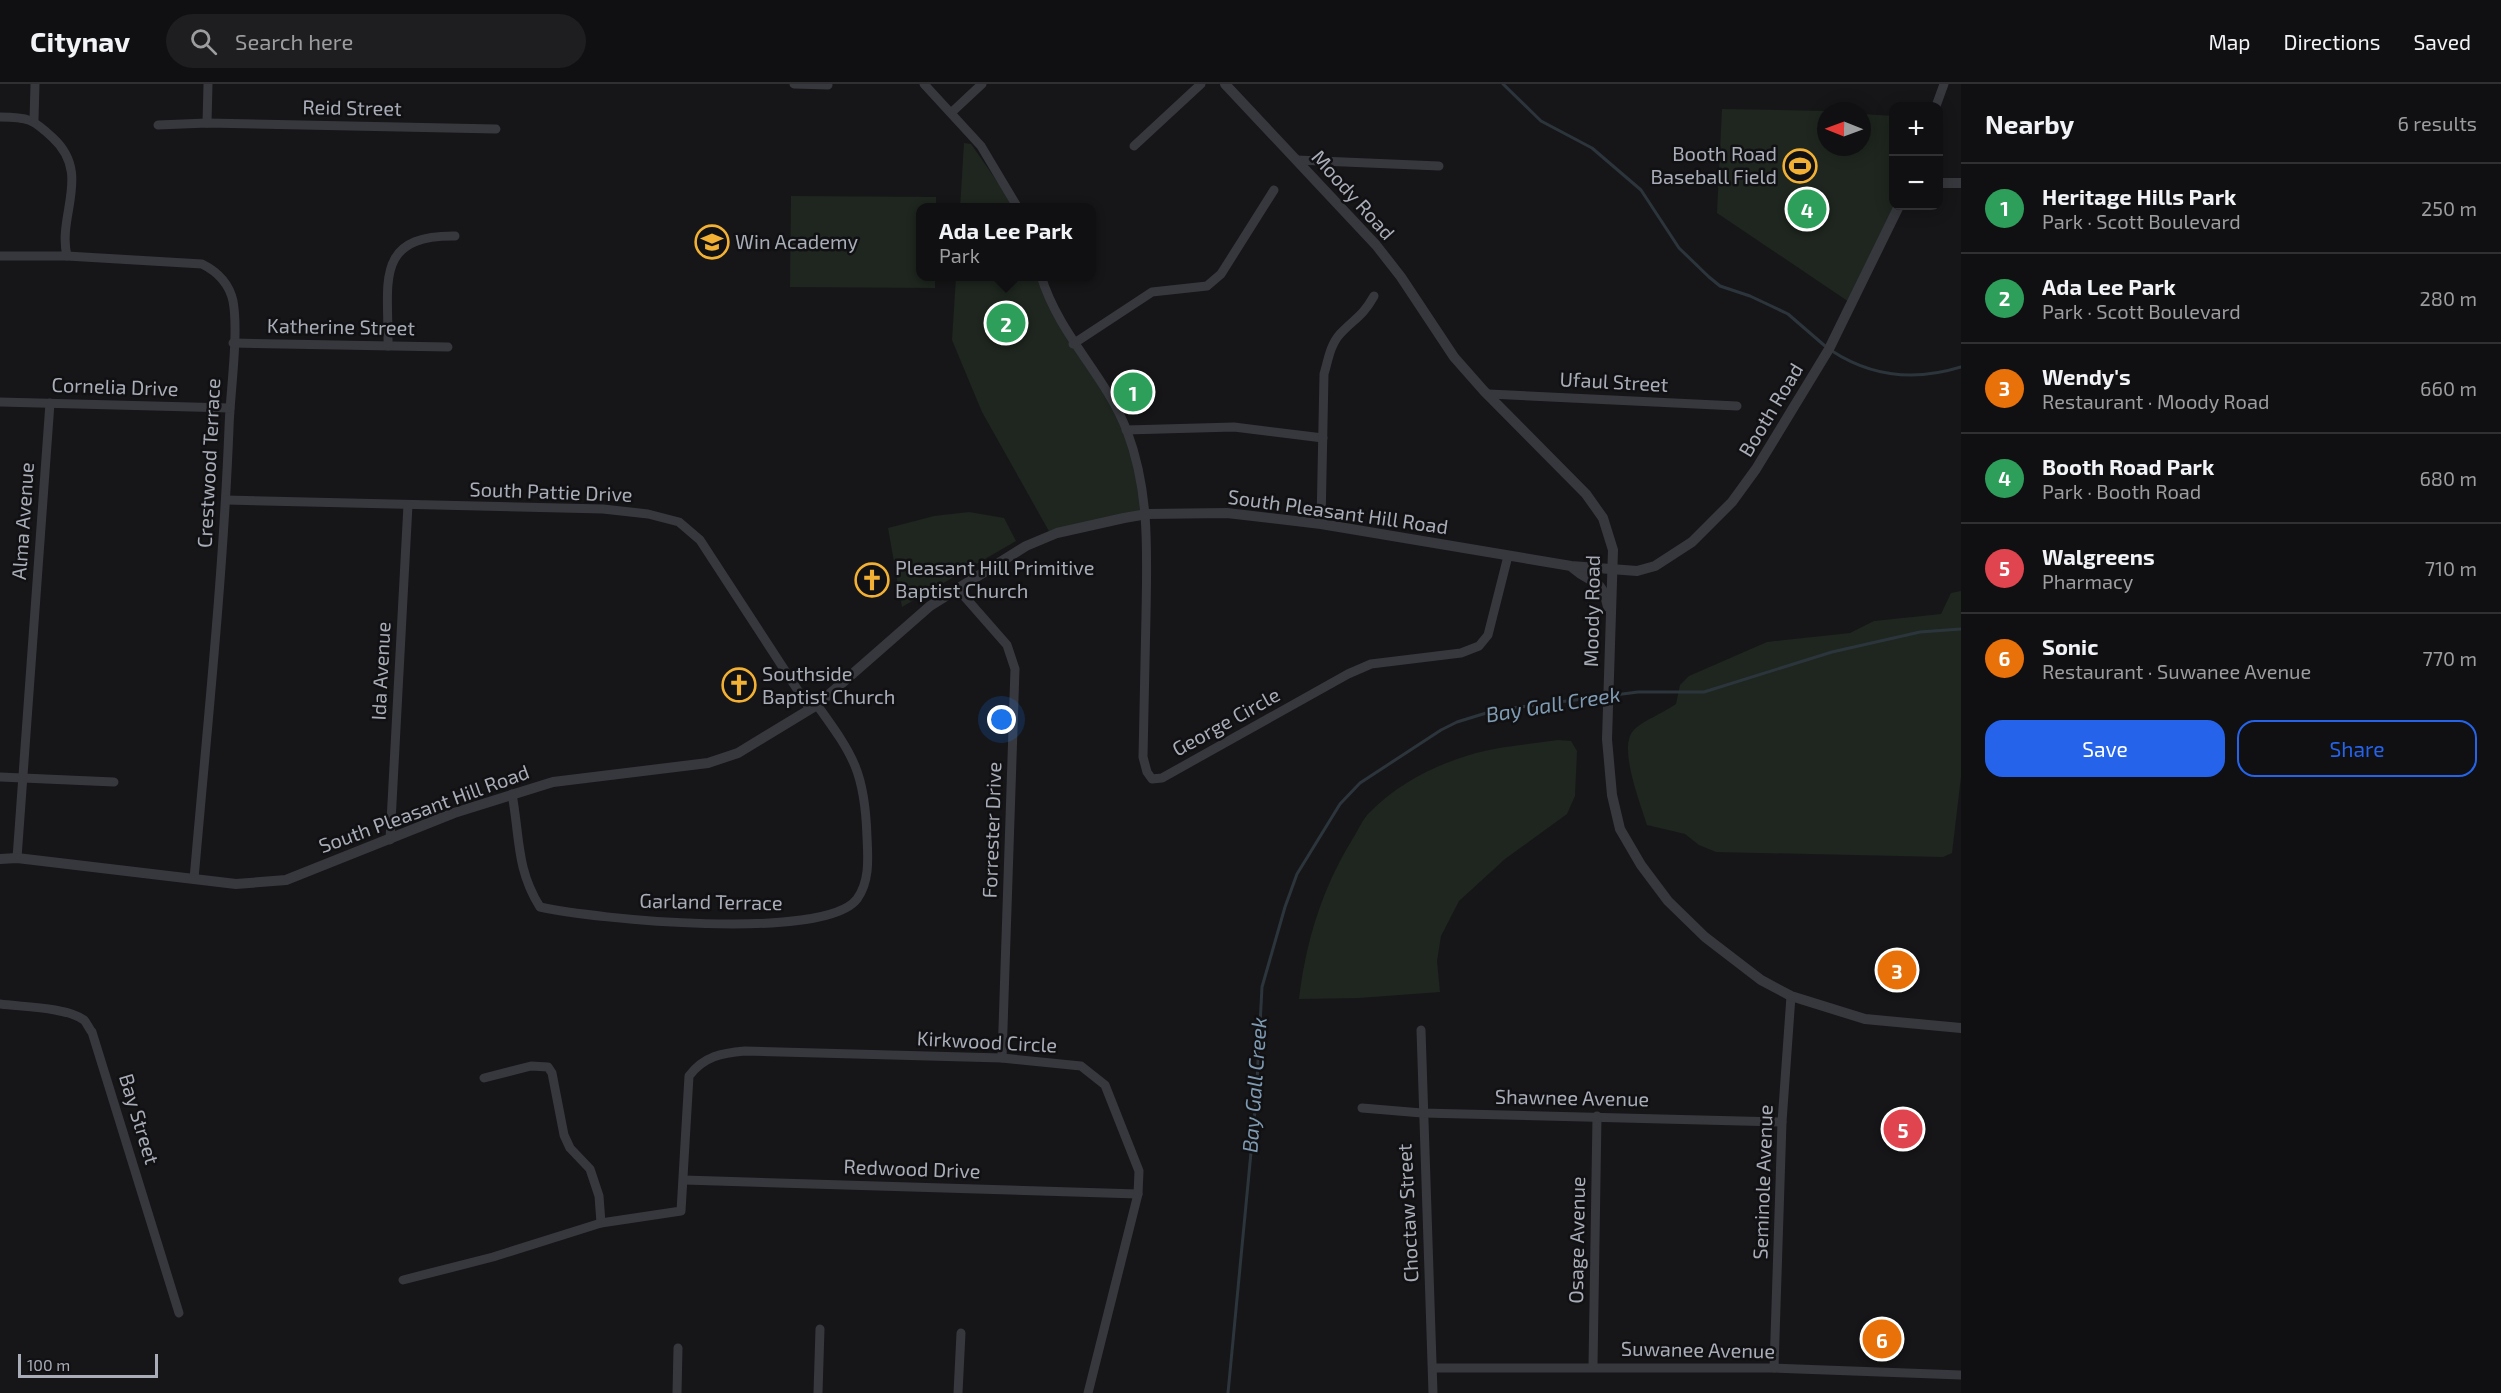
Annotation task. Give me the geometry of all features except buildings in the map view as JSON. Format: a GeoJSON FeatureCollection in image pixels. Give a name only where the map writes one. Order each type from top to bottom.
{"type":"FeatureCollection","features":[{"type":"Feature","properties":{"kind":"street"},"geometry":{"type":"LineString","coordinates":[[34,120],[35,84]]}},
{"type":"Feature","properties":{"kind":"street"},"geometry":{"type":"LineString","coordinates":[[207,123],[208,84]]}},
{"type":"Feature","properties":{"kind":"street"},"geometry":{"type":"LineString","coordinates":[[794,84],[828,84]]}},
{"type":"Feature","properties":{"kind":"street"},"geometry":{"type":"LineString","coordinates":[[924,84],[981,146],[1016,203]]}},
{"type":"Feature","properties":{"kind":"street"},"geometry":{"type":"LineString","coordinates":[[952,112],[982,84]]}},
{"type":"Feature","properties":{"kind":"street"},"geometry":{"type":"LineString","coordinates":[[1134,146],[1202,84]]}},
{"type":"Feature","properties":{"kind":"street","name":"Moody Road"},"geometry":{"type":"LineString","coordinates":[[1226,84],[1376,245],[1401,277],[1454,357],[1594,504],[1609,534],[1613,550],[1607,764],[1620,829],[1641,865],[1668,901],[1700,933],[1761,980],[1791,996],[1865,1019],[1961,1028]]}},
{"type":"Feature","properties":{"kind":"street"},"geometry":{"type":"LineString","coordinates":[[1937,102],[1944,84]]}},
{"type":"Feature","properties":{"kind":"street"},"geometry":{"type":"LineString","coordinates":[[0,117],[34,120],[66,149],[71,165],[67,256]]}},
{"type":"Feature","properties":{"kind":"street","name":"Reid Street"},"geometry":{"type":"LineString","coordinates":[[158,125],[207,123],[496,129]]}},
{"type":"Feature","properties":{"kind":"street"},"geometry":{"type":"LineString","coordinates":[[1297,160],[1439,165]]}},
{"type":"Feature","properties":{"kind":"street"},"geometry":{"type":"LineString","coordinates":[[1943,183],[1961,183]]}},
{"type":"Feature","properties":{"kind":"street"},"geometry":{"type":"LineString","coordinates":[[1073,344],[1152,292],[1206,286],[1221,274],[1274,190]]}},
{"type":"Feature","properties":{"kind":"street","name":"Booth Road"},"geometry":{"type":"LineString","coordinates":[[1613,570],[1637,571],[1655,566],[1692,542],[1732,502],[1774,443],[1829,348],[1897,210]]}},
{"type":"Feature","properties":{"kind":"street"},"geometry":{"type":"LineString","coordinates":[[388,346],[389,281],[395,257],[404,247],[417,239],[456,236]]}},
{"type":"Feature","properties":{"kind":"street","name":"Crestwood Terrace"},"geometry":{"type":"LineString","coordinates":[[0,256],[67,256],[202,264],[215,271],[229,287],[233,343],[226,501],[194,879]]}},
{"type":"Feature","properties":{"kind":"street"},"geometry":{"type":"LineString","coordinates":[[1042,281],[1049,304],[1073,344],[1106,389],[1126,430],[1138,467],[1147,514]]}},
{"type":"Feature","properties":{"kind":"street"},"geometry":{"type":"LineString","coordinates":[[1321,524],[1324,374],[1331,350],[1339,336],[1365,312],[1374,296]]}},
{"type":"Feature","properties":{"kind":"street","name":"Katherine Street"},"geometry":{"type":"LineString","coordinates":[[233,343],[448,347]]}},
{"type":"Feature","properties":{"kind":"street","name":"Ufaul Street"},"geometry":{"type":"LineString","coordinates":[[1489,394],[1737,406]]}},
{"type":"Feature","properties":{"kind":"street","name":"Cornelia Drive"},"geometry":{"type":"LineString","coordinates":[[0,402],[230,408]]}},
{"type":"Feature","properties":{"kind":"street","name":"Alma Avenue"},"geometry":{"type":"LineString","coordinates":[[17,858],[50,403]]}},
{"type":"Feature","properties":{"kind":"street"},"geometry":{"type":"LineString","coordinates":[[1126,430],[1234,427],[1323,438]]}},
{"type":"Feature","properties":{"kind":"street","name":"South Pattie Drive"},"geometry":{"type":"LineString","coordinates":[[226,501],[603,509],[648,514],[678,522],[700,540],[813,707]]}},
{"type":"Feature","properties":{"kind":"street","name":"Ida Avenue"},"geometry":{"type":"LineString","coordinates":[[390,840],[408,505]]}},
{"type":"Feature","properties":{"kind":"street","name":"South Pleasant Hill Road"},"geometry":{"type":"LineString","coordinates":[[0,859],[17,858],[236,884],[286,880],[512,794],[553,782],[708,763],[738,753],[813,707],[930,606],[1026,546],[1057,533],[1147,514],[1227,513],[1321,524],[1571,566],[1613,570]]}},
{"type":"Feature","properties":{"kind":"street","name":"George Circle"},"geometry":{"type":"LineString","coordinates":[[1147,514],[1143,757],[1147,772],[1152,779],[1162,778],[1348,674],[1371,664],[1461,653],[1479,646],[1488,635],[1508,556]]}},
{"type":"Feature","properties":{"kind":"street"},"geometry":{"type":"LineString","coordinates":[[1571,566],[1602,588],[1611,620]]}},
{"type":"Feature","properties":{"kind":"street","name":"Forrester Drive"},"geometry":{"type":"LineString","coordinates":[[957,588],[1008,645],[1015,669],[1002,1058]]}},
{"type":"Feature","properties":{"kind":"street","name":"Garland Terrace"},"geometry":{"type":"LineString","coordinates":[[512,794],[518,825],[520,863],[527,886],[540,907],[618,919],[745,924],[794,921],[837,912],[856,900],[864,886],[868,865],[866,805],[860,772],[850,752],[813,707]]}},
{"type":"Feature","properties":{"kind":"street"},"geometry":{"type":"LineString","coordinates":[[0,777],[114,782]]}},
{"type":"Feature","properties":{"kind":"street","name":"Seminole Avenue"},"geometry":{"type":"LineString","coordinates":[[1774,1368],[1782,1122],[1791,996]]}},
{"type":"Feature","properties":{"kind":"street","name":"Bay Street"},"geometry":{"type":"LineString","coordinates":[[0,1004],[53,1010],[84,1020],[92,1032],[179,1313]]}},
{"type":"Feature","properties":{"kind":"street","name":"Choctaw Street"},"geometry":{"type":"LineString","coordinates":[[1421,1030],[1422,1113],[1434,1368],[1433,1393]]}},
{"type":"Feature","properties":{"kind":"street","name":"Kirkwood Circle"},"geometry":{"type":"LineString","coordinates":[[601,1223],[681,1211],[686,1094],[689,1076],[698,1064],[714,1055],[745,1051],[1002,1058],[1081,1066],[1105,1085],[1138,1171],[1138,1194],[1088,1393]]}},
{"type":"Feature","properties":{"kind":"street"},"geometry":{"type":"LineString","coordinates":[[403,1280],[493,1257],[601,1223],[599,1196],[590,1169],[570,1148],[564,1135],[552,1073],[548,1067],[531,1066],[484,1078]]}},
{"type":"Feature","properties":{"kind":"street","name":"Shawnee Avenue"},"geometry":{"type":"LineString","coordinates":[[1362,1108],[1422,1113],[1782,1122]]}},
{"type":"Feature","properties":{"kind":"street","name":"Osage Avenue"},"geometry":{"type":"LineString","coordinates":[[1593,1366],[1597,1116]]}},
{"type":"Feature","properties":{"kind":"street","name":"Redwood Drive"},"geometry":{"type":"LineString","coordinates":[[684,1180],[1138,1194]]}},
{"type":"Feature","properties":{"kind":"street"},"geometry":{"type":"LineString","coordinates":[[818,1393],[820,1329]]}},
{"type":"Feature","properties":{"kind":"street"},"geometry":{"type":"LineString","coordinates":[[958,1393],[961,1332]]}},
{"type":"Feature","properties":{"kind":"street"},"geometry":{"type":"LineString","coordinates":[[677,1393],[678,1348]]}},
{"type":"Feature","properties":{"kind":"street","name":"Suwanee Avenue"},"geometry":{"type":"LineString","coordinates":[[1434,1368],[1593,1366],[1774,1368],[1961,1375]]}},
{"type":"Feature","properties":{"kind":"shaded area"},"geometry":{"type":"Polygon","coordinates":[[[1722,109],[1817,111],[1817,156],[1871,156],[1871,115],[1889,116],[1889,210],[1892,210],[1852,304],[1717,213],[1722,109]]]}},
{"type":"Feature","properties":{"kind":"shaded area"},"geometry":{"type":"Polygon","coordinates":[[[964,143],[971,144],[1012,203],[960,203],[964,143]]]}},
{"type":"Feature","properties":{"kind":"shaded area"},"geometry":{"type":"Polygon","coordinates":[[[791,196],[936,197],[936,203],[916,203],[916,281],[935,281],[935,288],[790,287],[791,196]]]}},
{"type":"Feature","properties":{"kind":"shaded area"},"geometry":{"type":"Polygon","coordinates":[[[956,281],[1041,281],[1053,312],[1117,414],[1131,455],[1144,512],[1050,533],[982,412],[952,340],[956,281]]]}},
{"type":"Feature","properties":{"kind":"shaded area"},"geometry":{"type":"Polygon","coordinates":[[[969,512],[1004,518],[1016,541],[902,607],[888,528],[934,516],[969,512]]]}},
{"type":"Feature","properties":{"kind":"shaded area"},"geometry":{"type":"Polygon","coordinates":[[[1961,591],[1961,777],[1952,853],[1943,857],[1716,852],[1699,845],[1685,834],[1647,825],[1629,763],[1629,739],[1636,728],[1676,704],[1680,685],[1689,676],[1767,642],[1850,633],[1874,621],[1941,614],[1951,593],[1961,591]]]}},
{"type":"Feature","properties":{"kind":"shaded area"},"geometry":{"type":"Polygon","coordinates":[[[1558,740],[1571,741],[1577,751],[1575,796],[1567,814],[1505,859],[1459,901],[1441,936],[1437,961],[1440,992],[1359,998],[1299,999],[1311,936],[1332,877],[1362,822],[1380,802],[1419,776],[1461,758],[1506,747],[1558,740]]]}},
{"type":"Feature","properties":{"kind":"waterway"},"geometry":{"type":"LineString","coordinates":[[1503,84],[1541,121],[1592,148],[1641,190],[1679,248],[1720,286],[1750,296],[1788,314],[1825,346]]}},
{"type":"Feature","properties":{"kind":"waterway"},"geometry":{"type":"LineString","coordinates":[[1832,351],[1863,366],[1895,374],[1927,374],[1961,367]]}},
{"type":"Feature","properties":{"kind":"waterway","name":"Bay Gall Creek"},"geometry":{"type":"LineString","coordinates":[[1228,1393],[1256,1100],[1262,987],[1297,874],[1340,804],[1360,783],[1441,730],[1457,722],[1496,710],[1638,692],[1704,692],[1832,652],[1920,632],[1961,629]]}},
{"type":"Feature","properties":{"kind":"place","name":"Booth Road Baseball Field"},"geometry":{"type":"Point","coordinates":[1800,166]}},
{"type":"Feature","properties":{"kind":"place","name":"Booth Road Park"},"geometry":{"type":"Point","coordinates":[1807,209]}},
{"type":"Feature","properties":{"kind":"place","name":"Win Academy"},"geometry":{"type":"Point","coordinates":[712,242]}},
{"type":"Feature","properties":{"kind":"place","name":"Ada Lee Park"},"geometry":{"type":"Point","coordinates":[1006,323]}},
{"type":"Feature","properties":{"kind":"place","name":"Heritage Hills Park"},"geometry":{"type":"Point","coordinates":[1133,392]}},
{"type":"Feature","properties":{"kind":"place","name":"Pleasant Hill Primitive Baptist Church"},"geometry":{"type":"Point","coordinates":[872,580]}},
{"type":"Feature","properties":{"kind":"place","name":"Southside Baptist Church"},"geometry":{"type":"Point","coordinates":[739,685]}},
{"type":"Feature","properties":{"kind":"place","name":"Wendy's"},"geometry":{"type":"Point","coordinates":[1897,970]}},
{"type":"Feature","properties":{"kind":"place","name":"Walgreens"},"geometry":{"type":"Point","coordinates":[1903,1129]}},
{"type":"Feature","properties":{"kind":"place","name":"Sonic"},"geometry":{"type":"Point","coordinates":[1882,1339]}}]}
